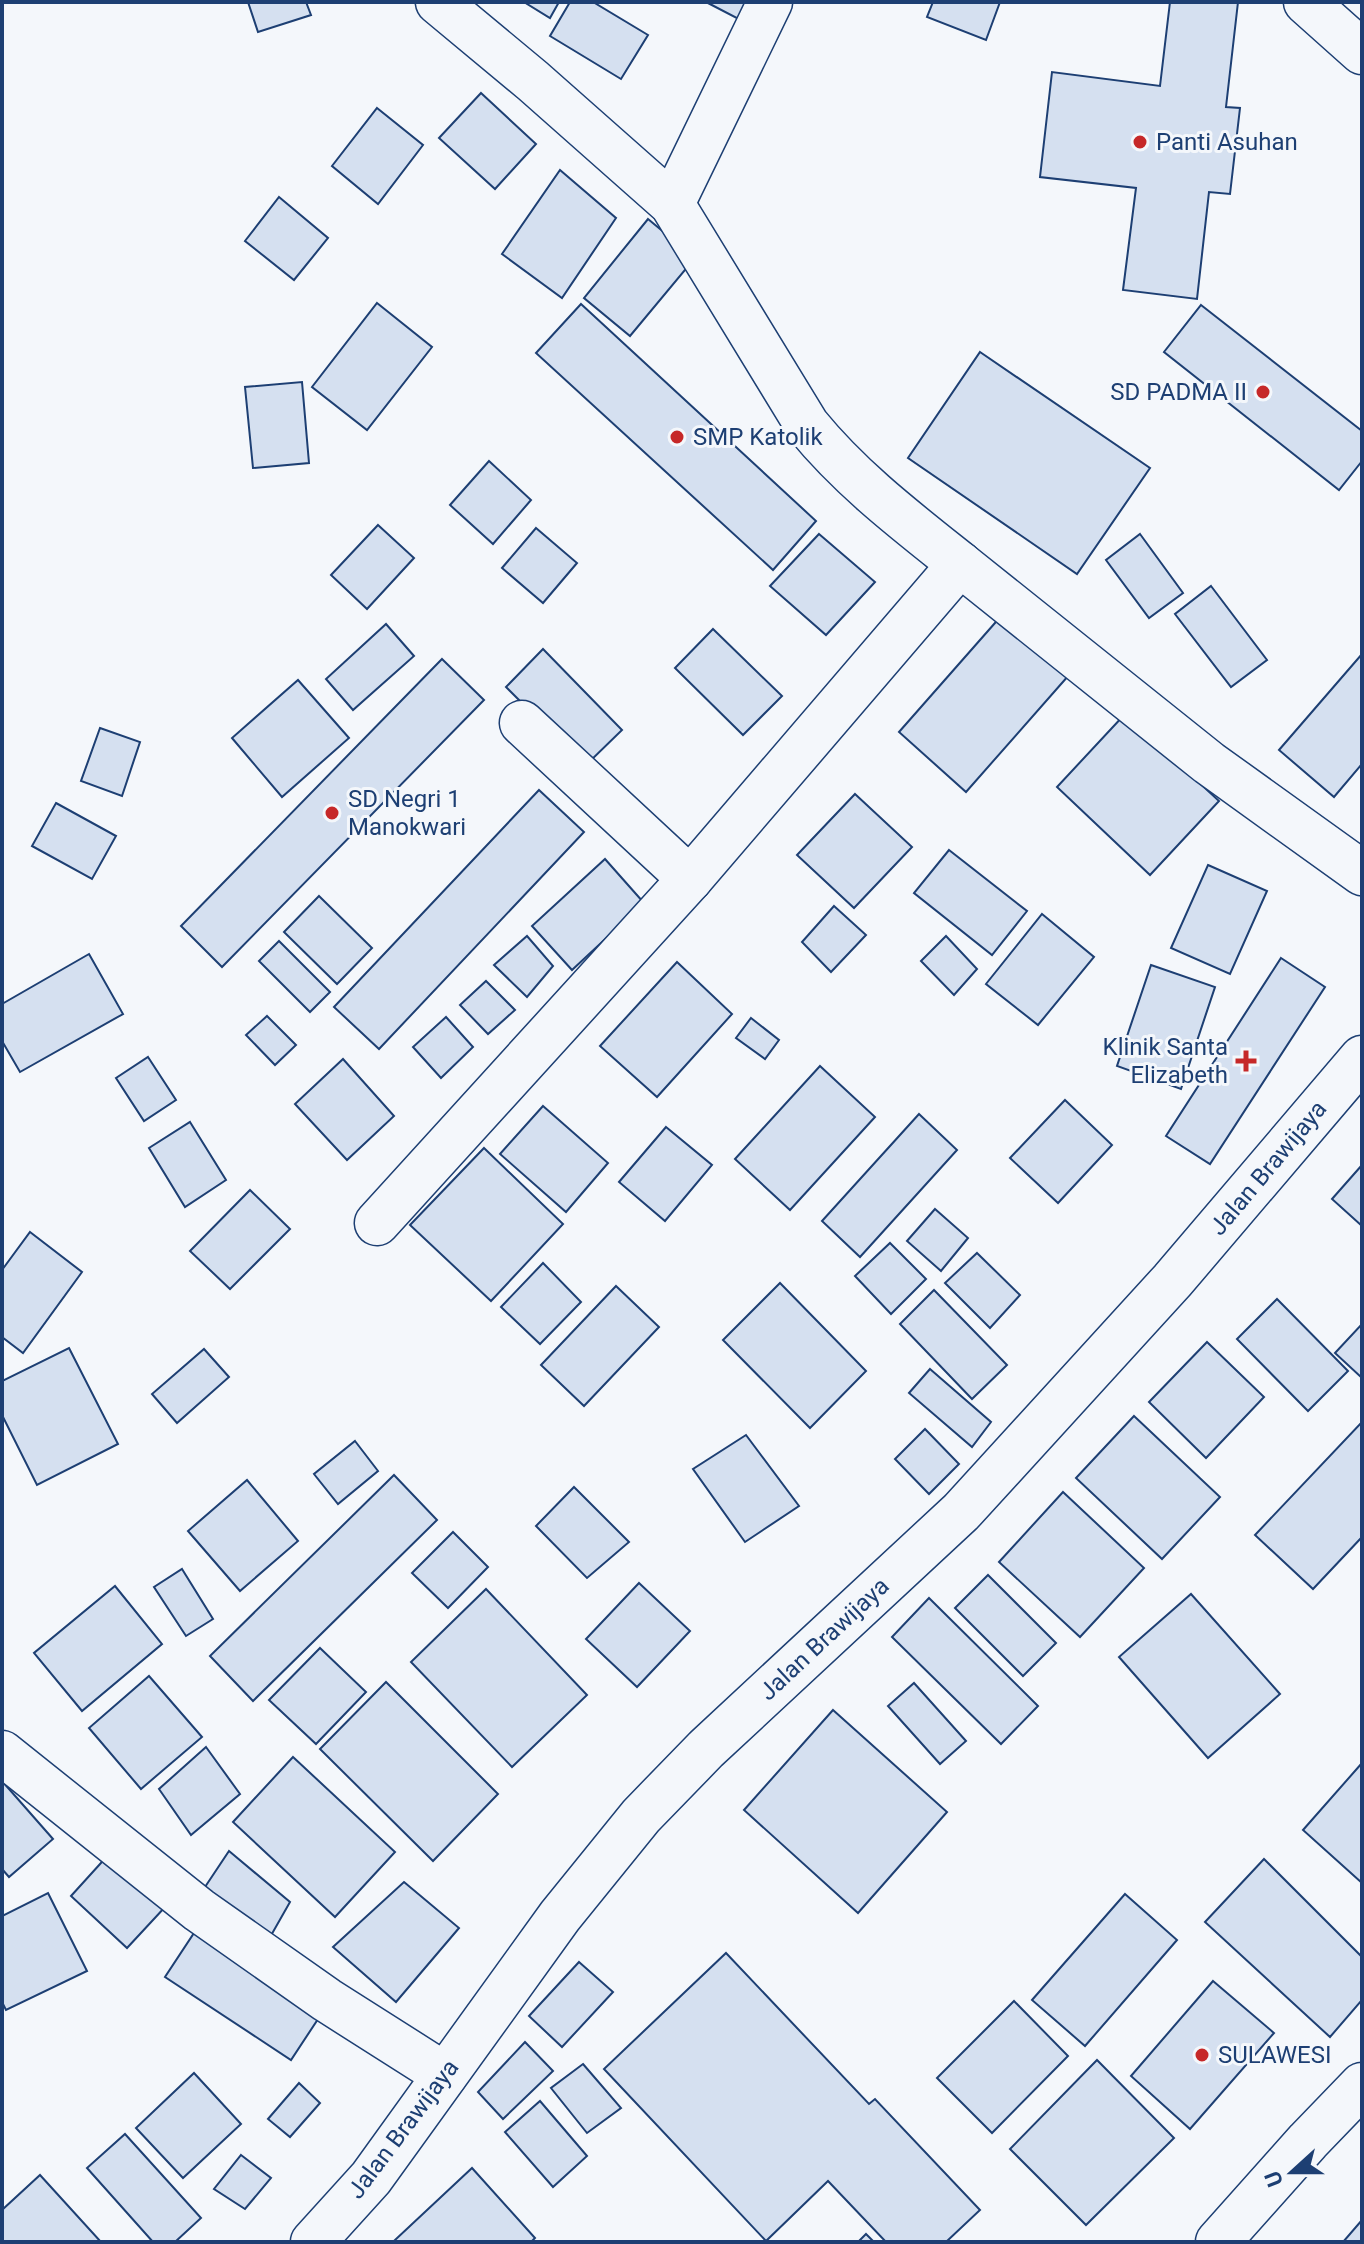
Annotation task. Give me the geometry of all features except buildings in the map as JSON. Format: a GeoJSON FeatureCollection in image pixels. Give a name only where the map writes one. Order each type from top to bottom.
{"type":"FeatureCollection","features":[{"type":"Feature","properties":{"kind":"main road"},"geometry":{"type":"LineString","coordinates":[[438,2],[672,204],[807,425],[833,457],[879,499],[1209,763],[1362,873]]}},
{"type":"Feature","properties":{"kind":"main road"},"geometry":{"type":"LineString","coordinates":[[672,204],[770,2]]}},
{"type":"Feature","properties":{"kind":"main road"},"geometry":{"type":"LineString","coordinates":[[1306,2],[1362,52]]}},
{"type":"Feature","properties":{"kind":"main road"},"geometry":{"type":"LineString","coordinates":[[377,1223],[690,879],[960,564]]}},
{"type":"Feature","properties":{"kind":"main road"},"geometry":{"type":"LineString","coordinates":[[522,723],[690,879]]}},
{"type":"Feature","properties":{"kind":"main road","name":"Jalan Brawijaya"},"geometry":{"type":"LineString","coordinates":[[313,2242],[371,2178],[560,1916],[641,1816],[706,1749],[961,1512],[1172,1281],[1362,1058]]}},
{"type":"Feature","properties":{"kind":"main road"},"geometry":{"type":"LineString","coordinates":[[2,1753],[199,1910],[327,2000],[445,2075]]}},
{"type":"Feature","properties":{"kind":"main road"},"geometry":{"type":"LineString","coordinates":[[1218,2242],[1362,2085]]}},
{"type":"Feature","properties":{"kind":"place","name":"Panti Asuhan"},"geometry":{"type":"Point","coordinates":[1140,142]}},
{"type":"Feature","properties":{"kind":"place","name":"SD PADMA II"},"geometry":{"type":"Point","coordinates":[1263,392]}},
{"type":"Feature","properties":{"kind":"place","name":"SMP Katolik"},"geometry":{"type":"Point","coordinates":[677,437]}},
{"type":"Feature","properties":{"kind":"place","name":"SD Negri 1 Manokwari"},"geometry":{"type":"Point","coordinates":[332,813]}},
{"type":"Feature","properties":{"kind":"place","name":"Klinik Santa Elizabeth"},"geometry":{"type":"Point","coordinates":[1246,1061]}},
{"type":"Feature","properties":{"kind":"place","name":"SULAWESI"},"geometry":{"type":"Point","coordinates":[1202,2055]}}]}
